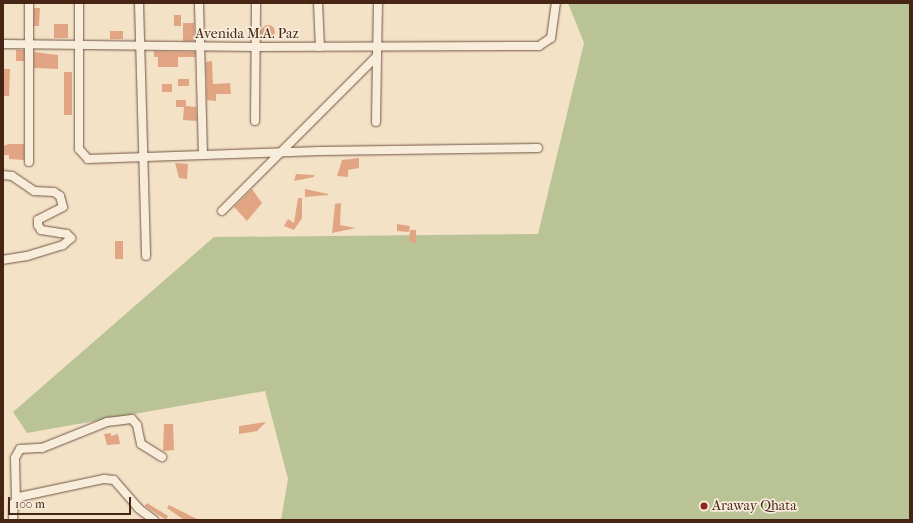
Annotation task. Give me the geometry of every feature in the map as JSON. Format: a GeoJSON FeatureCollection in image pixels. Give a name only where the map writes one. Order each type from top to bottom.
{"type":"FeatureCollection","features":[{"type":"Feature","properties":{"kind":"street"},"geometry":{"type":"LineString","coordinates":[[29,3],[29,162]]}},
{"type":"Feature","properties":{"kind":"street"},"geometry":{"type":"LineString","coordinates":[[79,3],[79,149],[88,159],[141,156],[538,148]]}},
{"type":"Feature","properties":{"kind":"street"},"geometry":{"type":"LineString","coordinates":[[139,3],[141,156],[146,256]]}},
{"type":"Feature","properties":{"kind":"street"},"geometry":{"type":"LineString","coordinates":[[199,3],[203,155]]}},
{"type":"Feature","properties":{"kind":"street"},"geometry":{"type":"LineString","coordinates":[[256,3],[256,122]]}},
{"type":"Feature","properties":{"kind":"street"},"geometry":{"type":"LineString","coordinates":[[318,3],[320,47]]}},
{"type":"Feature","properties":{"kind":"street"},"geometry":{"type":"LineString","coordinates":[[376,122],[378,3]]}},
{"type":"Feature","properties":{"kind":"street","name":"Avenida M.A. Paz"},"geometry":{"type":"LineString","coordinates":[[3,44],[200,47],[538,46],[546,43],[551,38],[556,3]]}},
{"type":"Feature","properties":{"kind":"street"},"geometry":{"type":"LineString","coordinates":[[222,211],[278,153],[377,56]]}},
{"type":"Feature","properties":{"kind":"street"},"geometry":{"type":"LineString","coordinates":[[3,175],[16,178],[34,191],[54,192],[60,196],[63,207],[38,220],[38,225],[47,233],[68,234],[71,238],[62,245],[27,256],[3,260]]}},
{"type":"Feature","properties":{"kind":"street"},"geometry":{"type":"LineString","coordinates":[[13,520],[16,500],[15,458],[20,449],[42,448],[107,422],[132,419],[137,425],[140,444],[162,457]]}},
{"type":"Feature","properties":{"kind":"street"},"geometry":{"type":"LineString","coordinates":[[16,500],[85,481],[114,480],[138,508],[154,520]]}},
{"type":"Feature","properties":{"kind":"green space"},"geometry":{"type":"Polygon","coordinates":[[[568,3],[910,3],[910,520],[281,520],[288,479],[265,391],[27,433],[13,412],[214,237],[538,234],[584,43],[568,3]]]}},
{"type":"Feature","properties":{"kind":"building"},"geometry":{"type":"Polygon","coordinates":[[[34,8],[40,8],[39,26],[34,26],[34,8]]]}},
{"type":"Feature","properties":{"kind":"building"},"geometry":{"type":"Polygon","coordinates":[[[174,15],[181,15],[181,26],[174,26],[174,15]]]}},
{"type":"Feature","properties":{"kind":"building"},"geometry":{"type":"Polygon","coordinates":[[[183,23],[194,23],[194,41],[183,41],[183,23]]]}},
{"type":"Feature","properties":{"kind":"building"},"geometry":{"type":"Polygon","coordinates":[[[54,24],[68,24],[68,38],[54,38],[54,24]]]}},
{"type":"Feature","properties":{"kind":"building"},"geometry":{"type":"Polygon","coordinates":[[[265,25],[271,25],[275,29],[275,35],[271,39],[265,39],[261,35],[261,29],[265,25]]]}},
{"type":"Feature","properties":{"kind":"building"},"geometry":{"type":"Polygon","coordinates":[[[110,31],[123,31],[123,39],[110,39],[110,31]]]}},
{"type":"Feature","properties":{"kind":"building"},"geometry":{"type":"Polygon","coordinates":[[[16,50],[24,50],[24,61],[16,61],[16,50]]]}},
{"type":"Feature","properties":{"kind":"building"},"geometry":{"type":"Polygon","coordinates":[[[154,51],[195,52],[195,57],[178,57],[178,67],[158,67],[158,57],[154,57],[154,51]]]}},
{"type":"Feature","properties":{"kind":"building"},"geometry":{"type":"Polygon","coordinates":[[[34,52],[58,55],[58,69],[34,68],[34,52]]]}},
{"type":"Feature","properties":{"kind":"building"},"geometry":{"type":"Polygon","coordinates":[[[212,61],[213,84],[230,83],[231,94],[216,94],[216,101],[207,100],[206,62],[212,61]]]}},
{"type":"Feature","properties":{"kind":"building"},"geometry":{"type":"Polygon","coordinates":[[[3,69],[10,69],[9,96],[3,96],[3,69]]]}},
{"type":"Feature","properties":{"kind":"building"},"geometry":{"type":"Polygon","coordinates":[[[64,72],[72,72],[72,115],[64,115],[64,72]]]}},
{"type":"Feature","properties":{"kind":"building"},"geometry":{"type":"Polygon","coordinates":[[[178,79],[189,79],[189,86],[178,86],[178,79]]]}},
{"type":"Feature","properties":{"kind":"building"},"geometry":{"type":"Polygon","coordinates":[[[162,84],[172,84],[172,92],[162,92],[162,84]]]}},
{"type":"Feature","properties":{"kind":"building"},"geometry":{"type":"Polygon","coordinates":[[[176,100],[186,100],[186,106],[196,107],[197,121],[183,120],[184,107],[176,107],[176,100]]]}},
{"type":"Feature","properties":{"kind":"building"},"geometry":{"type":"Polygon","coordinates":[[[9,144],[24,144],[24,160],[9,159],[9,155],[3,155],[3,146],[9,144]]]}},
{"type":"Feature","properties":{"kind":"building"},"geometry":{"type":"Polygon","coordinates":[[[359,158],[359,168],[348,170],[348,177],[337,176],[342,160],[359,158]]]}},
{"type":"Feature","properties":{"kind":"building"},"geometry":{"type":"Polygon","coordinates":[[[175,163],[188,164],[187,179],[179,178],[175,163]]]}},
{"type":"Feature","properties":{"kind":"building"},"geometry":{"type":"Polygon","coordinates":[[[296,174],[314,175],[314,177],[294,181],[296,174]]]}},
{"type":"Feature","properties":{"kind":"building"},"geometry":{"type":"Polygon","coordinates":[[[252,189],[262,203],[247,221],[234,207],[252,189]]]}},
{"type":"Feature","properties":{"kind":"building"},"geometry":{"type":"Polygon","coordinates":[[[305,189],[328,194],[328,195],[305,197],[305,189]]]}},
{"type":"Feature","properties":{"kind":"building"},"geometry":{"type":"Polygon","coordinates":[[[298,198],[302,198],[302,218],[294,230],[284,226],[288,219],[294,223],[298,198]]]}},
{"type":"Feature","properties":{"kind":"building"},"geometry":{"type":"Polygon","coordinates":[[[341,203],[340,225],[356,228],[332,233],[335,204],[341,203]]]}},
{"type":"Feature","properties":{"kind":"building"},"geometry":{"type":"Polygon","coordinates":[[[397,224],[410,226],[409,232],[397,231],[397,224]]]}},
{"type":"Feature","properties":{"kind":"building"},"geometry":{"type":"Polygon","coordinates":[[[410,230],[416,230],[416,243],[409,242],[410,230]]]}},
{"type":"Feature","properties":{"kind":"building"},"geometry":{"type":"Polygon","coordinates":[[[115,241],[123,241],[123,259],[115,259],[115,241]]]}},
{"type":"Feature","properties":{"kind":"building"},"geometry":{"type":"Polygon","coordinates":[[[266,422],[257,431],[239,434],[239,426],[266,422]]]}},
{"type":"Feature","properties":{"kind":"building"},"geometry":{"type":"Polygon","coordinates":[[[164,424],[173,424],[174,450],[163,451],[164,424]]]}},
{"type":"Feature","properties":{"kind":"building"},"geometry":{"type":"Polygon","coordinates":[[[111,433],[111,436],[118,434],[120,444],[107,445],[104,434],[111,433]]]}},
{"type":"Feature","properties":{"kind":"building"},"geometry":{"type":"Polygon","coordinates":[[[147,503],[168,516],[166,520],[145,506],[147,503]]]}},
{"type":"Feature","properties":{"kind":"building"},"geometry":{"type":"Polygon","coordinates":[[[169,505],[199,520],[184,520],[167,508],[169,505]]]}},
{"type":"Feature","properties":{"kind":"place","name":"Araway Qhata"},"geometry":{"type":"Point","coordinates":[704,506]}}]}
